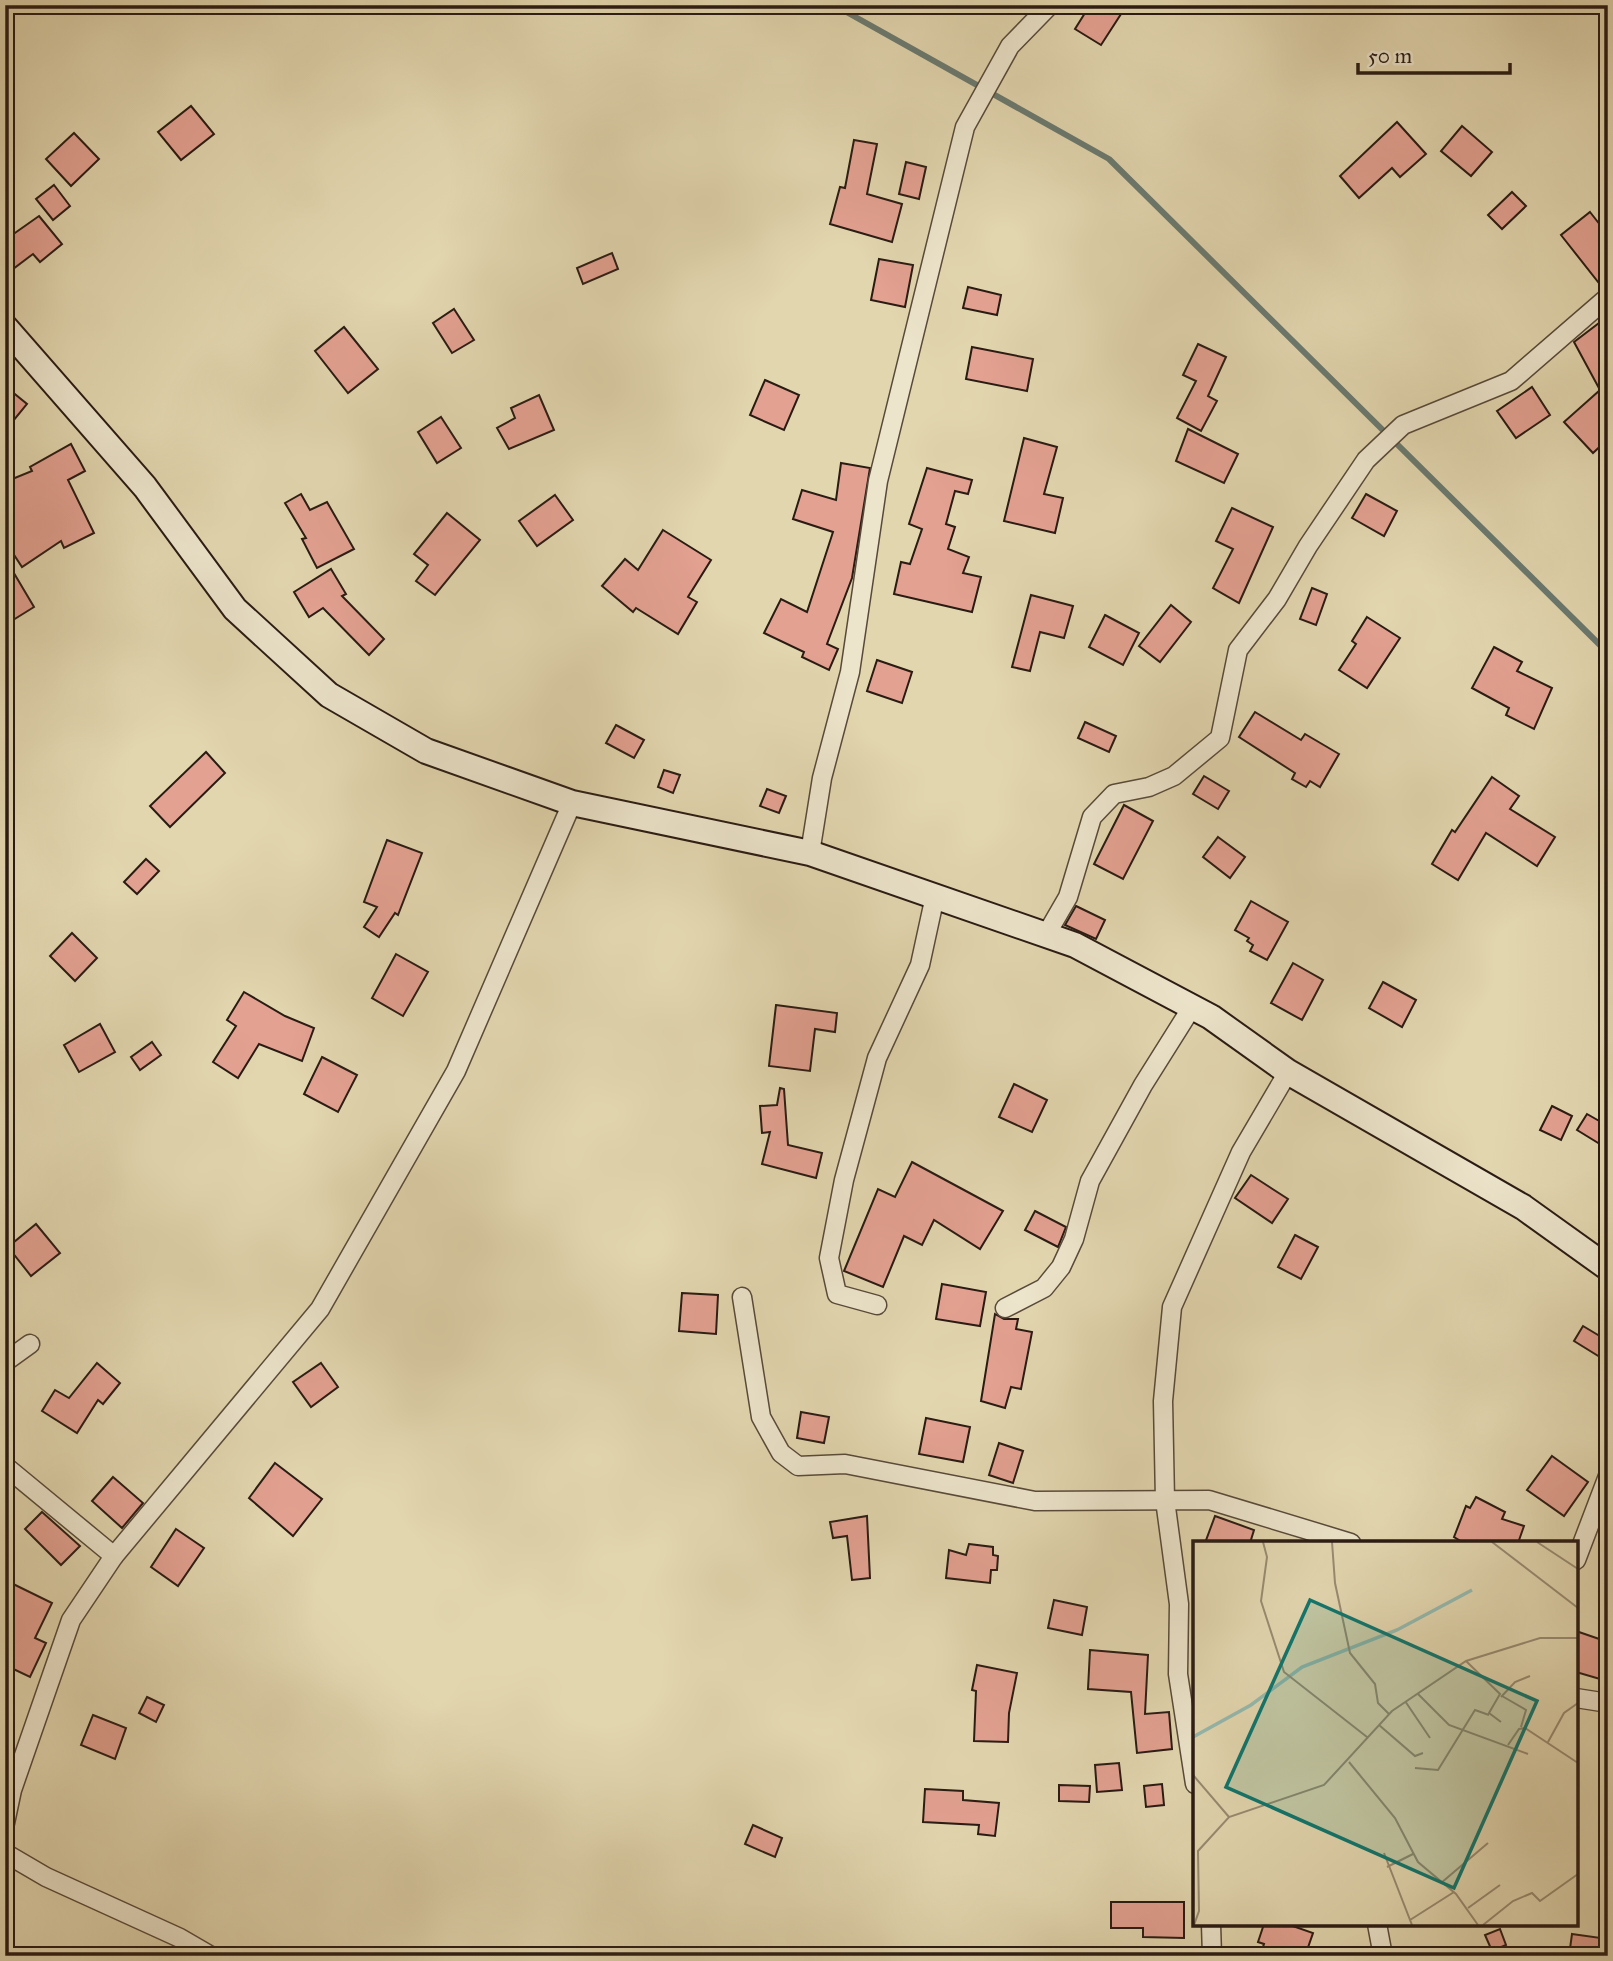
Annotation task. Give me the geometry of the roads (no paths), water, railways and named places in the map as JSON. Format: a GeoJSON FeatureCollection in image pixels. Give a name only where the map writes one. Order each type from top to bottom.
{"type":"FeatureCollection","features":[{"type":"Feature","properties":{"kind":"street"},"geometry":{"type":"LineString","coordinates":[[810,853],[822,778],[850,672],[878,481],[965,127],[1010,46],[1050,5]]}},
{"type":"Feature","properties":{"kind":"street"},"geometry":{"type":"LineString","coordinates":[[1046,935],[1068,897],[1092,817],[1114,794],[1149,787],[1174,776],[1220,738],[1238,650],[1277,599],[1308,546],[1366,460],[1403,425],[1511,381],[1608,297]]}},
{"type":"Feature","properties":{"kind":"street"},"geometry":{"type":"LineString","coordinates":[[5,327],[145,487],[235,609],[329,695],[426,751],[572,803],[810,853],[1075,945],[1192,1007],[1288,1072],[1523,1207],[1608,1268]]}},
{"type":"Feature","properties":{"kind":"street"},"geometry":{"type":"LineString","coordinates":[[5,1823],[12,1790],[71,1620],[114,1556],[320,1309],[456,1071],[572,803]]}},
{"type":"Feature","properties":{"kind":"street"},"geometry":{"type":"LineString","coordinates":[[877,1305],[837,1294],[829,1258],[844,1180],[877,1058],[920,965],[935,897]]}},
{"type":"Feature","properties":{"kind":"street"},"geometry":{"type":"LineString","coordinates":[[1005,1308],[1044,1288],[1061,1267],[1074,1240],[1090,1181],[1143,1085],[1192,1007]]}},
{"type":"Feature","properties":{"kind":"street"},"geometry":{"type":"LineString","coordinates":[[1193,1771],[1178,1674],[1179,1604],[1165,1500],[1163,1401],[1172,1307],[1241,1152],[1288,1072]]}},
{"type":"Feature","properties":{"kind":"street"},"geometry":{"type":"LineString","coordinates":[[743,1297],[761,1417],[781,1453],[798,1465],[845,1464],[1035,1501],[1209,1500],[1344,1541]]}},
{"type":"Feature","properties":{"kind":"street"},"geometry":{"type":"LineString","coordinates":[[5,1362],[30,1344]]}},
{"type":"Feature","properties":{"kind":"street"},"geometry":{"type":"LineString","coordinates":[[5,1466],[114,1556]]}},
{"type":"Feature","properties":{"kind":"street"},"geometry":{"type":"LineString","coordinates":[[1578,1555],[1608,1476]]}},
{"type":"Feature","properties":{"kind":"street"},"geometry":{"type":"LineString","coordinates":[[1578,1698],[1608,1703]]}},
{"type":"Feature","properties":{"kind":"street"},"geometry":{"type":"LineString","coordinates":[[5,1853],[46,1877],[180,1938],[211,1956]]}},
{"type":"Feature","properties":{"kind":"street"},"geometry":{"type":"LineString","coordinates":[[1211,1926],[1212,1956]]}},
{"type":"Feature","properties":{"kind":"street"},"geometry":{"type":"LineString","coordinates":[[1378,1926],[1383,1956]]}},
{"type":"Feature","properties":{"kind":"waterway"},"geometry":{"type":"LineString","coordinates":[[834,5],[1109,159],[1608,653]]}}]}
